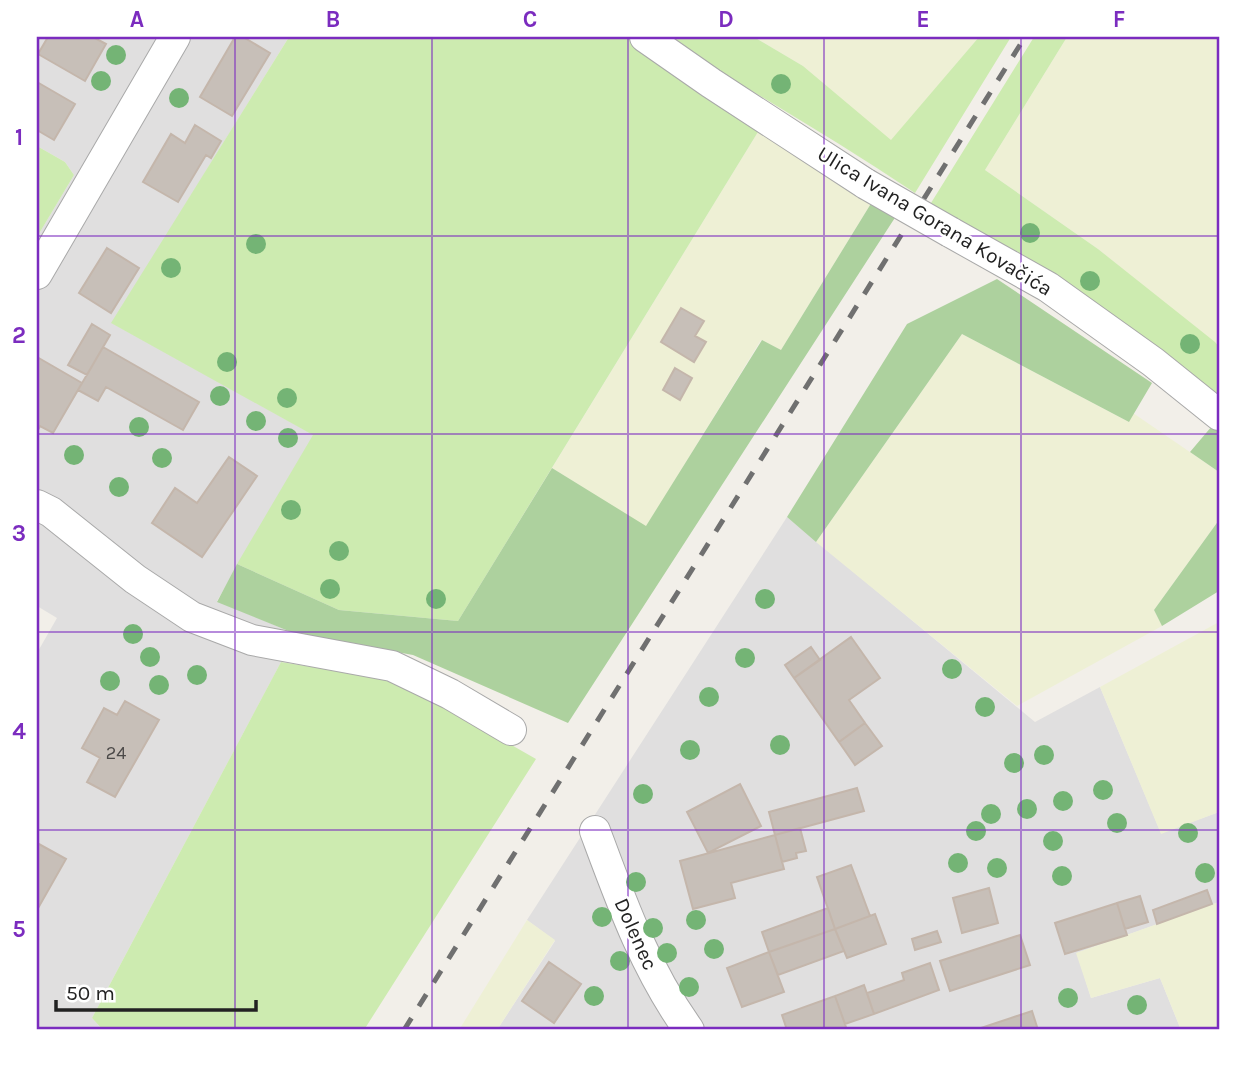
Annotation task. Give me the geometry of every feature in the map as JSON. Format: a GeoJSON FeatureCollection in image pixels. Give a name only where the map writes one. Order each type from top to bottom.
{"type":"FeatureCollection","features":[{"type":"Feature","properties":{"kind":"street"},"geometry":{"type":"LineString","coordinates":[[37,274],[175,37]]}},
{"type":"Feature","properties":{"kind":"street","name":"Ulica Ivana Gorana Kovačića"},"geometry":{"type":"LineString","coordinates":[[645,37],[866,184],[1048,288],[1153,362],[1219,415]]}},
{"type":"Feature","properties":{"kind":"street"},"geometry":{"type":"LineString","coordinates":[[37,505],[70,526],[135,579],[192,617],[252,640],[392,666],[450,694],[511,730]]}},
{"type":"Feature","properties":{"kind":"street","name":"Dolenec"},"geometry":{"type":"LineString","coordinates":[[595,831],[621,905],[642,951],[667,999],[689,1030]]}},
{"type":"Feature","properties":{"kind":"shaded area"},"geometry":{"type":"Polygon","coordinates":[[[37,37],[289,37],[112,323],[314,435],[217,601],[296,634],[92,1018],[103,1030],[37,1030],[37,653],[57,618],[37,606],[37,237],[74,175],[65,162],[37,146],[37,37]]]}},
{"type":"Feature","properties":{"kind":"shaded area"},"geometry":{"type":"Polygon","coordinates":[[[787,517],[1035,722],[1100,687],[1161,833],[1219,812],[1219,902],[1077,953],[1091,998],[1160,978],[1181,1030],[497,1030],[555,941],[527,920],[787,517]]]}},
{"type":"Feature","properties":{"kind":"green space"},"geometry":{"type":"Polygon","coordinates":[[[289,37],[627,37],[761,127],[458,621],[339,610],[237,564],[313,435],[111,323],[289,37]]]}},
{"type":"Feature","properties":{"kind":"green space"},"geometry":{"type":"Polygon","coordinates":[[[663,37],[754,37],[803,66],[891,140],[979,37],[1011,37],[915,193],[663,37]]]}},
{"type":"Feature","properties":{"kind":"green space"},"geometry":{"type":"Polygon","coordinates":[[[754,37],[979,37],[891,141],[803,66],[754,37]]]}},
{"type":"Feature","properties":{"kind":"green space"},"geometry":{"type":"Polygon","coordinates":[[[1034,37],[1067,37],[985,170],[1098,249],[1215,342],[1219,347],[1219,402],[1048,278],[931,203],[1034,37]]]}},
{"type":"Feature","properties":{"kind":"green space"},"geometry":{"type":"Polygon","coordinates":[[[1067,37],[1219,37],[1219,347],[1098,249],[985,170],[1067,37]]]}},
{"type":"Feature","properties":{"kind":"green space"},"geometry":{"type":"Polygon","coordinates":[[[761,127],[875,197],[781,350],[761,340],[646,527],[552,468],[761,127]]]}},
{"type":"Feature","properties":{"kind":"green space"},"geometry":{"type":"Polygon","coordinates":[[[37,146],[65,162],[74,175],[37,237],[37,146]]]}},
{"type":"Feature","properties":{"kind":"green space"},"geometry":{"type":"Polygon","coordinates":[[[875,197],[898,213],[568,723],[413,655],[296,634],[217,602],[237,564],[339,610],[458,621],[552,468],[646,526],[762,340],[781,350],[875,197]]]}},
{"type":"Feature","properties":{"kind":"green space"},"geometry":{"type":"Polygon","coordinates":[[[997,279],[1152,383],[1129,422],[962,334],[816,542],[787,517],[907,324],[997,279]]]}},
{"type":"Feature","properties":{"kind":"green space"},"geometry":{"type":"Polygon","coordinates":[[[962,334],[1129,422],[1133,413],[1219,472],[1219,520],[1154,610],[1162,626],[1017,706],[816,542],[962,334]]]}},
{"type":"Feature","properties":{"kind":"green space"},"geometry":{"type":"Polygon","coordinates":[[[1212,426],[1219,433],[1219,472],[1190,452],[1212,426]]]}},
{"type":"Feature","properties":{"kind":"green space"},"geometry":{"type":"Polygon","coordinates":[[[1219,520],[1219,591],[1162,626],[1154,610],[1219,520]]]}},
{"type":"Feature","properties":{"kind":"green space"},"geometry":{"type":"Polygon","coordinates":[[[1219,622],[1219,812],[1161,834],[1100,687],[1219,622]]]}},
{"type":"Feature","properties":{"kind":"green space"},"geometry":{"type":"Polygon","coordinates":[[[281,662],[400,681],[536,759],[364,1030],[103,1030],[92,1018],[281,662]]]}},
{"type":"Feature","properties":{"kind":"green space"},"geometry":{"type":"Polygon","coordinates":[[[1219,902],[1219,1030],[1181,1030],[1160,978],[1091,998],[1076,953],[1219,902]]]}},
{"type":"Feature","properties":{"kind":"green space"},"geometry":{"type":"Polygon","coordinates":[[[527,920],[555,940],[497,1030],[459,1030],[527,920]]]}},
{"type":"Feature","properties":{"kind":"building"},"geometry":{"type":"Polygon","coordinates":[[[48,37],[93,37],[106,44],[85,81],[38,54],[48,37]]]}},
{"type":"Feature","properties":{"kind":"building"},"geometry":{"type":"Polygon","coordinates":[[[235,37],[243,37],[270,53],[232,116],[200,97],[235,37]]]}},
{"type":"Feature","properties":{"kind":"building"},"geometry":{"type":"Polygon","coordinates":[[[37,82],[75,104],[54,140],[37,130],[37,82]]]}},
{"type":"Feature","properties":{"kind":"building"},"geometry":{"type":"Polygon","coordinates":[[[195,125],[221,141],[211,158],[206,155],[178,202],[143,182],[171,134],[185,143],[195,125]]]}},
{"type":"Feature","properties":{"kind":"building"},"geometry":{"type":"Polygon","coordinates":[[[107,248],[139,268],[111,313],[79,293],[107,248]]]}},
{"type":"Feature","properties":{"kind":"building"},"geometry":{"type":"Polygon","coordinates":[[[681,308],[704,321],[695,336],[706,342],[694,362],[661,342],[681,308]]]}},
{"type":"Feature","properties":{"kind":"building"},"geometry":{"type":"Polygon","coordinates":[[[92,324],[110,335],[87,375],[68,365],[92,324]]]}},
{"type":"Feature","properties":{"kind":"building"},"geometry":{"type":"Polygon","coordinates":[[[103,347],[199,402],[183,430],[106,387],[98,401],[78,390],[103,347]]]}},
{"type":"Feature","properties":{"kind":"building"},"geometry":{"type":"Polygon","coordinates":[[[37,357],[82,383],[53,433],[40,426],[37,432],[37,357]]]}},
{"type":"Feature","properties":{"kind":"building"},"geometry":{"type":"Polygon","coordinates":[[[675,368],[692,378],[680,400],[663,390],[675,368]]]}},
{"type":"Feature","properties":{"kind":"building"},"geometry":{"type":"Polygon","coordinates":[[[229,457],[257,476],[202,557],[152,523],[175,488],[197,503],[229,457]]]}},
{"type":"Feature","properties":{"kind":"building"},"geometry":{"type":"Polygon","coordinates":[[[851,637],[880,678],[849,700],[865,723],[839,742],[794,678],[851,637]]]}},
{"type":"Feature","properties":{"kind":"building"},"geometry":{"type":"Polygon","coordinates":[[[811,647],[820,660],[794,678],[785,665],[811,647]]]}},
{"type":"Feature","properties":{"kind":"building"},"geometry":{"type":"Polygon","coordinates":[[[125,701],[159,720],[115,797],[87,782],[100,758],[82,748],[104,708],[117,715],[125,701]]]}},
{"type":"Feature","properties":{"kind":"building"},"geometry":{"type":"Polygon","coordinates":[[[865,723],[882,746],[855,765],[839,742],[865,723]]]}},
{"type":"Feature","properties":{"kind":"building"},"geometry":{"type":"Polygon","coordinates":[[[740,784],[761,826],[708,853],[687,812],[740,784]]]}},
{"type":"Feature","properties":{"kind":"building"},"geometry":{"type":"Polygon","coordinates":[[[857,788],[864,811],[775,835],[769,812],[857,788]]]}},
{"type":"Feature","properties":{"kind":"building"},"geometry":{"type":"Polygon","coordinates":[[[800,828],[806,851],[796,853],[797,858],[782,862],[775,835],[800,828]]]}},
{"type":"Feature","properties":{"kind":"building"},"geometry":{"type":"Polygon","coordinates":[[[775,835],[784,869],[731,883],[735,898],[693,909],[680,861],[775,835]]]}},
{"type":"Feature","properties":{"kind":"building"},"geometry":{"type":"Polygon","coordinates":[[[37,843],[66,859],[37,910],[37,843]]]}},
{"type":"Feature","properties":{"kind":"building"},"geometry":{"type":"Polygon","coordinates":[[[851,865],[870,916],[835,929],[817,877],[851,865]]]}},
{"type":"Feature","properties":{"kind":"building"},"geometry":{"type":"Polygon","coordinates":[[[989,888],[998,923],[962,933],[953,898],[989,888]]]}},
{"type":"Feature","properties":{"kind":"building"},"geometry":{"type":"Polygon","coordinates":[[[1207,890],[1212,904],[1157,924],[1153,910],[1207,890]]]}},
{"type":"Feature","properties":{"kind":"building"},"geometry":{"type":"Polygon","coordinates":[[[1140,896],[1148,922],[1125,929],[1117,903],[1140,896]]]}},
{"type":"Feature","properties":{"kind":"building"},"geometry":{"type":"Polygon","coordinates":[[[1117,903],[1127,935],[1065,954],[1055,923],[1117,903]]]}},
{"type":"Feature","properties":{"kind":"building"},"geometry":{"type":"Polygon","coordinates":[[[828,908],[835,929],[769,952],[762,932],[828,908]]]}},
{"type":"Feature","properties":{"kind":"building"},"geometry":{"type":"Polygon","coordinates":[[[875,914],[886,944],[847,958],[835,929],[875,914]]]}},
{"type":"Feature","properties":{"kind":"building"},"geometry":{"type":"Polygon","coordinates":[[[835,929],[844,951],[778,975],[769,952],[835,929]]]}},
{"type":"Feature","properties":{"kind":"building"},"geometry":{"type":"Polygon","coordinates":[[[937,931],[941,942],[915,950],[912,939],[937,931]]]}},
{"type":"Feature","properties":{"kind":"building"},"geometry":{"type":"Polygon","coordinates":[[[1020,935],[1030,965],[950,991],[940,961],[1020,935]]]}},
{"type":"Feature","properties":{"kind":"building"},"geometry":{"type":"Polygon","coordinates":[[[769,952],[784,992],[742,1007],[727,968],[769,952]]]}},
{"type":"Feature","properties":{"kind":"building"},"geometry":{"type":"Polygon","coordinates":[[[549,962],[581,984],[554,1023],[522,1001],[549,962]]]}},
{"type":"Feature","properties":{"kind":"building"},"geometry":{"type":"Polygon","coordinates":[[[930,963],[939,990],[874,1014],[867,993],[904,980],[902,973],[930,963]]]}},
{"type":"Feature","properties":{"kind":"building"},"geometry":{"type":"Polygon","coordinates":[[[864,985],[874,1014],[845,1024],[835,996],[864,985]]]}},
{"type":"Feature","properties":{"kind":"building"},"geometry":{"type":"Polygon","coordinates":[[[835,996],[847,1030],[787,1030],[782,1015],[835,996]]]}},
{"type":"Feature","properties":{"kind":"building"},"geometry":{"type":"Polygon","coordinates":[[[1032,1011],[1038,1030],[975,1030],[1032,1011]]]}},
{"type":"Feature","properties":{"kind":"railway"},"geometry":{"type":"LineString","coordinates":[[404,1030],[1025,37]]}}]}
